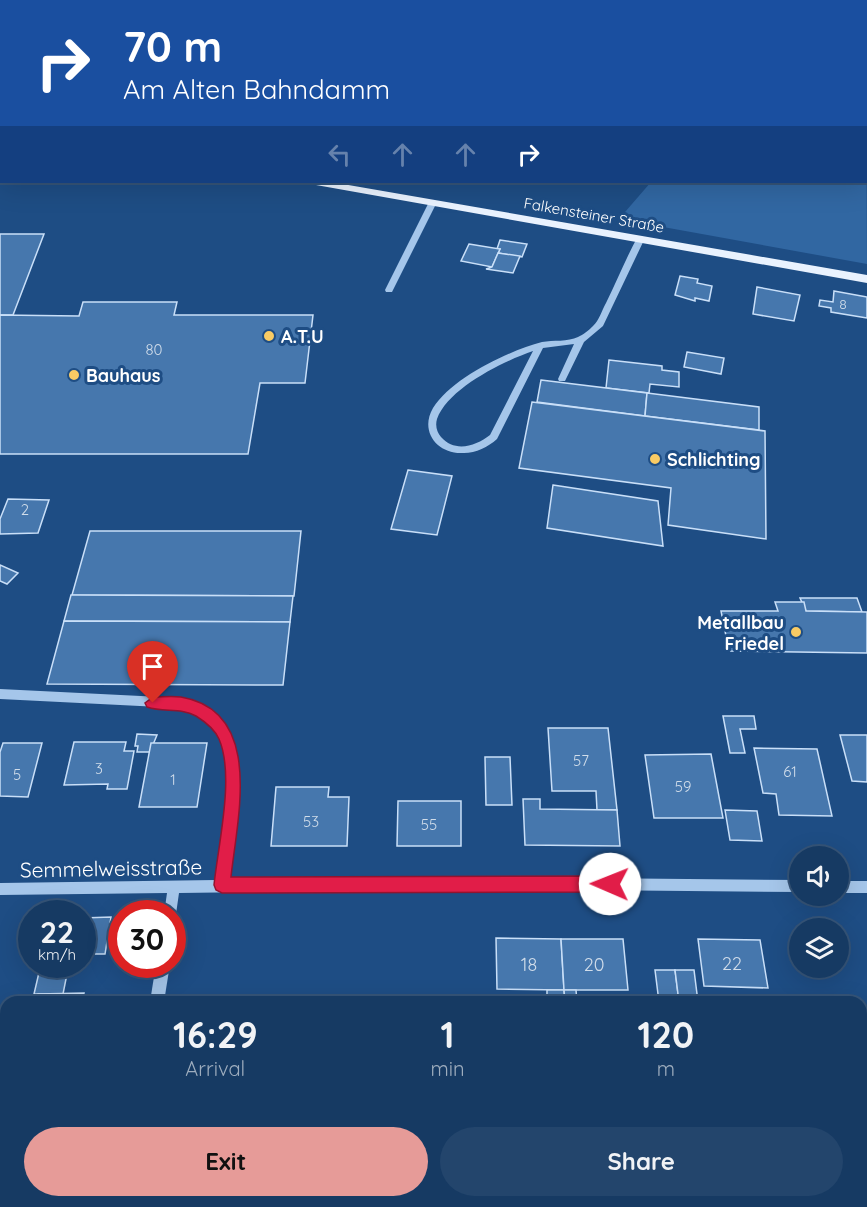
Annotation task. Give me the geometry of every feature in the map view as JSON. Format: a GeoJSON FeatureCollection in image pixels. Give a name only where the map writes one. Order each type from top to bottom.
{"type":"FeatureCollection","features":[{"type":"Feature","properties":{"kind":"main road","name":"Falkensteiner Straße"},"geometry":{"type":"LineString","coordinates":[[322,183],[867,279]]}},
{"type":"Feature","properties":{"kind":"street"},"geometry":{"type":"LineString","coordinates":[[389,290],[433,202]]}},
{"type":"Feature","properties":{"kind":"street"},"geometry":{"type":"LineString","coordinates":[[540,346],[494,437],[484,446],[468,450],[452,449],[442,444],[433,433],[431,423],[437,409],[464,384],[501,362],[540,346],[580,340],[599,326],[641,238]]}},
{"type":"Feature","properties":{"kind":"street"},"geometry":{"type":"LineString","coordinates":[[562,379],[580,340]]}},
{"type":"Feature","properties":{"kind":"street"},"geometry":{"type":"LineString","coordinates":[[0,694],[181,703],[203,712],[221,728],[231,758],[233,787],[222,885]]}},
{"type":"Feature","properties":{"kind":"street","name":"Semmelweisstraße"},"geometry":{"type":"LineString","coordinates":[[0,889],[479,883],[789,886]]}},
{"type":"Feature","properties":{"kind":"street"},"geometry":{"type":"LineString","coordinates":[[849,886],[867,887]]}},
{"type":"Feature","properties":{"kind":"street"},"geometry":{"type":"LineString","coordinates":[[172,900],[174,887]]}},
{"type":"Feature","properties":{"kind":"street"},"geometry":{"type":"LineString","coordinates":[[158,996],[161,978]]}},
{"type":"Feature","properties":{"kind":"shaded area"},"geometry":{"type":"Polygon","coordinates":[[[650,183],[867,183],[867,264],[619,219],[650,183]]]}},
{"type":"Feature","properties":{"kind":"building"},"geometry":{"type":"Polygon","coordinates":[[[0,234],[44,234],[13,315],[0,315],[0,234]]]}},
{"type":"Feature","properties":{"kind":"building"},"geometry":{"type":"Polygon","coordinates":[[[500,240],[527,244],[522,257],[498,253],[500,240]]]}},
{"type":"Feature","properties":{"kind":"building"},"geometry":{"type":"Polygon","coordinates":[[[469,244],[500,249],[492,267],[461,261],[469,244]]]}},
{"type":"Feature","properties":{"kind":"building"},"geometry":{"type":"Polygon","coordinates":[[[498,253],[520,256],[513,273],[486,269],[492,267],[498,253]]]}},
{"type":"Feature","properties":{"kind":"building"},"geometry":{"type":"Polygon","coordinates":[[[680,276],[698,279],[697,283],[712,286],[709,301],[695,298],[695,301],[675,295],[680,276]]]}},
{"type":"Feature","properties":{"kind":"building"},"geometry":{"type":"Polygon","coordinates":[[[757,287],[800,295],[794,321],[753,314],[757,287]]]}},
{"type":"Feature","properties":{"kind":"building"},"geometry":{"type":"Polygon","coordinates":[[[834,291],[867,297],[867,318],[831,312],[831,308],[819,306],[820,300],[833,302],[834,291]]]}},
{"type":"Feature","properties":{"kind":"building"},"geometry":{"type":"Polygon","coordinates":[[[83,302],[177,302],[174,315],[313,315],[305,383],[260,383],[248,454],[0,454],[0,315],[79,316],[83,302]]]}},
{"type":"Feature","properties":{"kind":"building"},"geometry":{"type":"Polygon","coordinates":[[[687,352],[724,358],[721,374],[684,367],[687,352]]]}},
{"type":"Feature","properties":{"kind":"building"},"geometry":{"type":"Polygon","coordinates":[[[609,360],[662,366],[662,370],[679,372],[679,387],[650,384],[649,393],[606,388],[609,360]]]}},
{"type":"Feature","properties":{"kind":"building"},"geometry":{"type":"Polygon","coordinates":[[[541,380],[647,393],[645,416],[537,402],[541,380]]]}},
{"type":"Feature","properties":{"kind":"building"},"geometry":{"type":"Polygon","coordinates":[[[647,393],[759,407],[759,430],[645,416],[647,393]]]}},
{"type":"Feature","properties":{"kind":"building"},"geometry":{"type":"Polygon","coordinates":[[[532,402],[765,431],[766,539],[668,525],[671,488],[519,468],[532,402]]]}},
{"type":"Feature","properties":{"kind":"building"},"geometry":{"type":"Polygon","coordinates":[[[408,470],[452,476],[437,535],[391,529],[408,470]]]}},
{"type":"Feature","properties":{"kind":"building"},"geometry":{"type":"Polygon","coordinates":[[[553,485],[658,501],[663,546],[547,528],[553,485]]]}},
{"type":"Feature","properties":{"kind":"building"},"geometry":{"type":"Polygon","coordinates":[[[8,499],[49,500],[38,533],[0,534],[0,519],[8,499]]]}},
{"type":"Feature","properties":{"kind":"building"},"geometry":{"type":"Polygon","coordinates":[[[90,531],[301,531],[294,596],[72,595],[90,531]]]}},
{"type":"Feature","properties":{"kind":"building"},"geometry":{"type":"Polygon","coordinates":[[[0,565],[18,573],[7,584],[0,581],[0,565]]]}},
{"type":"Feature","properties":{"kind":"building"},"geometry":{"type":"Polygon","coordinates":[[[71,595],[293,596],[290,622],[64,621],[71,595]]]}},
{"type":"Feature","properties":{"kind":"building"},"geometry":{"type":"Polygon","coordinates":[[[800,598],[857,598],[862,612],[806,611],[800,598]]]}},
{"type":"Feature","properties":{"kind":"building","name":"Metallbau Friedel"},"geometry":{"type":"Polygon","coordinates":[[[775,602],[804,602],[806,611],[867,612],[867,653],[729,651],[721,611],[778,611],[775,602]]]}},
{"type":"Feature","properties":{"kind":"building"},"geometry":{"type":"Polygon","coordinates":[[[64,621],[290,622],[283,685],[47,684],[64,621]]]}},
{"type":"Feature","properties":{"kind":"building"},"geometry":{"type":"Polygon","coordinates":[[[723,716],[754,716],[756,729],[740,729],[745,753],[730,753],[723,716]]]}},
{"type":"Feature","properties":{"kind":"building"},"geometry":{"type":"Polygon","coordinates":[[[548,728],[608,728],[617,810],[597,810],[596,791],[552,791],[548,728]]]}},
{"type":"Feature","properties":{"kind":"building"},"geometry":{"type":"Polygon","coordinates":[[[137,734],[157,735],[150,752],[137,752],[138,746],[135,746],[137,734]]]}},
{"type":"Feature","properties":{"kind":"building"},"geometry":{"type":"Polygon","coordinates":[[[840,735],[867,735],[867,782],[852,781],[840,735]]]}},
{"type":"Feature","properties":{"kind":"building"},"geometry":{"type":"Polygon","coordinates":[[[74,742],[126,742],[124,751],[134,751],[127,789],[107,789],[108,784],[64,785],[74,742]]]}},
{"type":"Feature","properties":{"kind":"building"},"geometry":{"type":"Polygon","coordinates":[[[3,743],[42,743],[28,797],[0,796],[0,752],[3,743]]]}},
{"type":"Feature","properties":{"kind":"building"},"geometry":{"type":"Polygon","coordinates":[[[151,743],[207,743],[197,807],[139,807],[151,743]]]}},
{"type":"Feature","properties":{"kind":"building"},"geometry":{"type":"Polygon","coordinates":[[[754,748],[817,749],[832,816],[779,815],[776,794],[763,793],[754,748]]]}},
{"type":"Feature","properties":{"kind":"building"},"geometry":{"type":"Polygon","coordinates":[[[711,754],[723,818],[654,818],[645,755],[711,754]]]}},
{"type":"Feature","properties":{"kind":"building"},"geometry":{"type":"Polygon","coordinates":[[[485,757],[510,757],[512,805],[486,805],[485,757]]]}},
{"type":"Feature","properties":{"kind":"building"},"geometry":{"type":"Polygon","coordinates":[[[276,787],[329,787],[328,797],[349,797],[347,846],[271,846],[276,787]]]}},
{"type":"Feature","properties":{"kind":"building"},"geometry":{"type":"Polygon","coordinates":[[[523,799],[540,799],[540,809],[617,810],[620,846],[525,845],[523,799]]]}},
{"type":"Feature","properties":{"kind":"building"},"geometry":{"type":"Polygon","coordinates":[[[398,801],[461,801],[461,846],[397,846],[398,801]]]}},
{"type":"Feature","properties":{"kind":"building"},"geometry":{"type":"Polygon","coordinates":[[[725,810],[757,811],[762,841],[730,840],[725,810]]]}},
{"type":"Feature","properties":{"kind":"building"},"geometry":{"type":"Polygon","coordinates":[[[108,917],[105,954],[96,954],[96,918],[108,917]]]}},
{"type":"Feature","properties":{"kind":"building"},"geometry":{"type":"Polygon","coordinates":[[[496,938],[561,939],[564,990],[497,989],[496,938]]]}},
{"type":"Feature","properties":{"kind":"building"},"geometry":{"type":"Polygon","coordinates":[[[561,939],[623,939],[628,990],[564,990],[561,939]]]}},
{"type":"Feature","properties":{"kind":"building"},"geometry":{"type":"Polygon","coordinates":[[[698,939],[760,940],[768,988],[704,986],[698,939]]]}},
{"type":"Feature","properties":{"kind":"building"},"geometry":{"type":"Polygon","coordinates":[[[655,970],[675,970],[678,996],[658,996],[655,970]]]}},
{"type":"Feature","properties":{"kind":"building"},"geometry":{"type":"Polygon","coordinates":[[[675,970],[694,970],[697,996],[678,996],[675,970]]]}},
{"type":"Feature","properties":{"kind":"building"},"geometry":{"type":"Polygon","coordinates":[[[38,978],[66,978],[63,994],[34,994],[38,978]]]}},
{"type":"Feature","properties":{"kind":"building"},"geometry":{"type":"Polygon","coordinates":[[[547,990],[564,990],[564,996],[547,996],[547,990]]]}},
{"type":"Feature","properties":{"kind":"building"},"geometry":{"type":"Polygon","coordinates":[[[564,990],[576,990],[576,996],[564,996],[564,990]]]}},
{"type":"Feature","properties":{"kind":"building"},"geometry":{"type":"Polygon","coordinates":[[[84,993],[83,996],[38,996],[38,994],[84,993]]]}},
{"type":"Feature","properties":{"kind":"place","name":"A.T.U"},"geometry":{"type":"Point","coordinates":[269,336]}},
{"type":"Feature","properties":{"kind":"place","name":"Bauhaus"},"geometry":{"type":"Point","coordinates":[74,375]}},
{"type":"Feature","properties":{"kind":"place","name":"Schlichting"},"geometry":{"type":"Point","coordinates":[655,459]}},
{"type":"Feature","properties":{"kind":"place","name":"Metallbau Friedel"},"geometry":{"type":"Point","coordinates":[796,632]}},
{"type":"Feature","properties":{"kind":"route"},"geometry":{"type":"LineString","coordinates":[[153,703],[181,703],[203,712],[221,728],[227,740],[233,787],[222,885],[610,884]]}}]}
